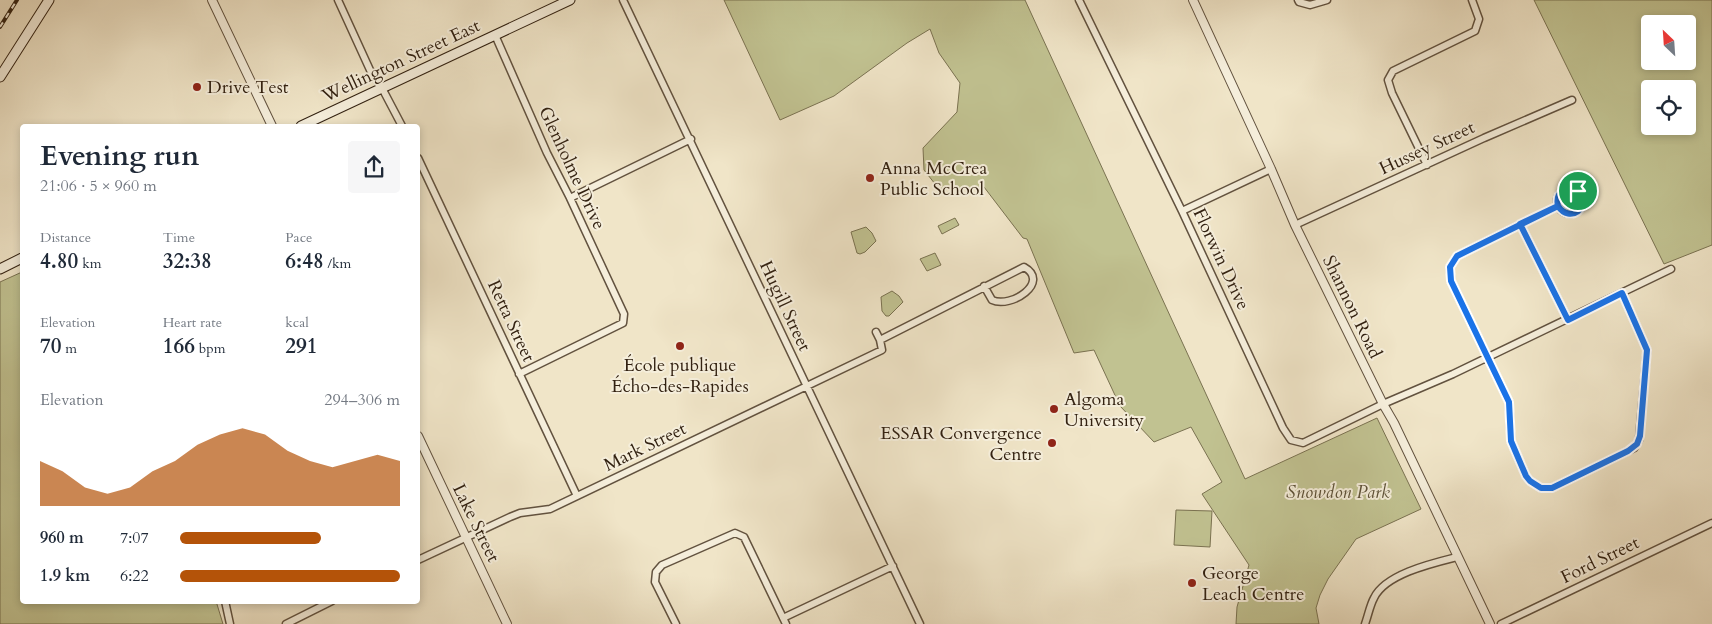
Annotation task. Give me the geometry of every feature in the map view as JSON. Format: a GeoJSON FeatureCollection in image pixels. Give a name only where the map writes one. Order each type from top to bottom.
{"type":"FeatureCollection","features":[{"type":"Feature","properties":{"kind":"main road"},"geometry":{"type":"LineString","coordinates":[[0,77],[49,0]]}},
{"type":"Feature","properties":{"kind":"main road","name":"Wellington Street East"},"geometry":{"type":"LineString","coordinates":[[305,124],[495,35],[560,2],[570,0]]}},
{"type":"Feature","properties":{"kind":"main road"},"geometry":{"type":"LineString","coordinates":[[0,269],[20,259]]}},
{"type":"Feature","properties":{"kind":"street"},"geometry":{"type":"LineString","coordinates":[[212,0],[271,124]]}},
{"type":"Feature","properties":{"kind":"street"},"geometry":{"type":"LineString","coordinates":[[338,0],[370,70],[401,124]]}},
{"type":"Feature","properties":{"kind":"street","name":"Hugill Street"},"geometry":{"type":"LineString","coordinates":[[623,0],[920,624]]}},
{"type":"Feature","properties":{"kind":"street","name":"Florwin Drive"},"geometry":{"type":"LineString","coordinates":[[1079,0],[1291,440],[1302,444],[1383,404],[1453,374],[1671,270]]}},
{"type":"Feature","properties":{"kind":"street","name":"Shannon Road"},"geometry":{"type":"LineString","coordinates":[[1193,0],[1295,225],[1394,423],[1490,624]]}},
{"type":"Feature","properties":{"kind":"street"},"geometry":{"type":"LineString","coordinates":[[1298,0],[1310,5],[1327,0]]}},
{"type":"Feature","properties":{"kind":"street"},"geometry":{"type":"LineString","coordinates":[[1427,165],[1392,93],[1388,80],[1393,71],[1475,31],[1480,20],[1472,0]]}},
{"type":"Feature","properties":{"kind":"street","name":"Glenholme Drive"},"geometry":{"type":"LineString","coordinates":[[495,35],[547,153],[624,314],[623,323],[519,374]]}},
{"type":"Feature","properties":{"kind":"street","name":"Hussey Street"},"geometry":{"type":"LineString","coordinates":[[1295,225],[1484,138],[1572,100]]}},
{"type":"Feature","properties":{"kind":"street"},"geometry":{"type":"LineString","coordinates":[[570,198],[690,139]]}},
{"type":"Feature","properties":{"kind":"street","name":"Retta Street"},"geometry":{"type":"LineString","coordinates":[[420,162],[577,496]]}},
{"type":"Feature","properties":{"kind":"street"},"geometry":{"type":"LineString","coordinates":[[1182,211],[1271,169]]}},
{"type":"Feature","properties":{"kind":"street"},"geometry":{"type":"LineString","coordinates":[[1566,188],[1575,189],[1581,194],[1583,202],[1580,210],[1568,214],[1558,206],[1558,198],[1562,190],[1566,188]]}},
{"type":"Feature","properties":{"kind":"street"},"geometry":{"type":"LineString","coordinates":[[1558,206],[1457,256],[1450,267],[1451,281],[1509,402],[1511,441],[1526,476],[1541,488],[1552,488],[1567,481],[1634,448],[1639,440],[1647,350],[1622,293]]}},
{"type":"Feature","properties":{"kind":"street"},"geometry":{"type":"LineString","coordinates":[[1520,224],[1568,320]]}},
{"type":"Feature","properties":{"kind":"street"},"geometry":{"type":"LineString","coordinates":[[876,332],[880,340],[984,286],[1024,267],[1030,273],[1033,282],[1027,293],[1002,303],[992,300],[984,286]]}},
{"type":"Feature","properties":{"kind":"street","name":"Mark Street"},"geometry":{"type":"LineString","coordinates":[[420,559],[520,513],[550,508],[577,496],[882,350],[880,340]]}},
{"type":"Feature","properties":{"kind":"street","name":"Lake Street"},"geometry":{"type":"LineString","coordinates":[[420,440],[507,624]]}},
{"type":"Feature","properties":{"kind":"street","name":"Ford Street"},"geometry":{"type":"LineString","coordinates":[[1501,624],[1712,523]]}},
{"type":"Feature","properties":{"kind":"street"},"geometry":{"type":"LineString","coordinates":[[676,624],[655,582],[656,572],[662,565],[735,533],[744,537],[785,621],[893,566]]}},
{"type":"Feature","properties":{"kind":"street"},"geometry":{"type":"LineString","coordinates":[[1365,624],[1374,596],[1386,584],[1400,576],[1431,564],[1457,557]]}},
{"type":"Feature","properties":{"kind":"street"},"geometry":{"type":"LineString","coordinates":[[226,604],[230,624]]}},
{"type":"Feature","properties":{"kind":"street"},"geometry":{"type":"LineString","coordinates":[[286,624],[326,604]]}},
{"type":"Feature","properties":{"kind":"green space","name":"Snowdon Park"},"geometry":{"type":"Polygon","coordinates":[[[724,0],[1025,0],[1245,479],[1377,418],[1421,509],[1356,539],[1328,579],[1320,595],[1316,608],[1319,624],[1236,624],[1237,607],[1249,565],[1202,494],[1222,482],[1191,427],[1154,442],[1120,406],[1094,350],[1074,353],[1027,239],[1023,238],[984,187],[939,189],[924,170],[923,148],[957,112],[960,83],[939,53],[930,29],[907,43],[834,96],[780,120],[724,0]]]}},
{"type":"Feature","properties":{"kind":"green space"},"geometry":{"type":"Polygon","coordinates":[[[1534,0],[1712,0],[1712,245],[1664,264],[1534,0]]]}},
{"type":"Feature","properties":{"kind":"green space"},"geometry":{"type":"Polygon","coordinates":[[[1570,192],[1576,194],[1578,200],[1576,206],[1570,208],[1564,206],[1562,200],[1564,194],[1570,192]]]}},
{"type":"Feature","properties":{"kind":"green space"},"geometry":{"type":"Polygon","coordinates":[[[955,218],[959,225],[942,234],[938,226],[955,218]]]}},
{"type":"Feature","properties":{"kind":"green space"},"geometry":{"type":"Polygon","coordinates":[[[866,227],[876,241],[865,252],[860,254],[857,253],[851,232],[866,227]]]}},
{"type":"Feature","properties":{"kind":"green space"},"geometry":{"type":"Polygon","coordinates":[[[935,253],[941,265],[927,271],[920,259],[935,253]]]}},
{"type":"Feature","properties":{"kind":"green space"},"geometry":{"type":"Polygon","coordinates":[[[20,273],[20,604],[217,604],[223,624],[0,624],[0,282],[20,273]]]}},
{"type":"Feature","properties":{"kind":"green space"},"geometry":{"type":"Polygon","coordinates":[[[892,291],[903,302],[889,316],[886,316],[882,311],[881,297],[892,291]]]}},
{"type":"Feature","properties":{"kind":"green space"},"geometry":{"type":"Polygon","coordinates":[[[1176,510],[1212,511],[1210,547],[1174,545],[1176,510]]]}},
{"type":"Feature","properties":{"kind":"railway"},"geometry":{"type":"LineString","coordinates":[[0,27],[17,0]]}},
{"type":"Feature","properties":{"kind":"place","name":"Drive Test"},"geometry":{"type":"Point","coordinates":[197,87]}},
{"type":"Feature","properties":{"kind":"place","name":"Anna McCrea Public School"},"geometry":{"type":"Point","coordinates":[870,178]}},
{"type":"Feature","properties":{"kind":"place","name":"École publique Écho-des-Rapides"},"geometry":{"type":"Point","coordinates":[680,346]}},
{"type":"Feature","properties":{"kind":"place","name":"Algoma University"},"geometry":{"type":"Point","coordinates":[1054,409]}},
{"type":"Feature","properties":{"kind":"place","name":"ESSAR Convergence Centre"},"geometry":{"type":"Point","coordinates":[1052,443]}},
{"type":"Feature","properties":{"kind":"place","name":"George Leach Centre"},"geometry":{"type":"Point","coordinates":[1192,583]}},
{"type":"Feature","properties":{"kind":"route"},"geometry":{"type":"LineString","coordinates":[[1578,191],[1571,188],[1562,190],[1558,198],[1558,206],[1520,224],[1457,256],[1450,267],[1451,281],[1509,402],[1512,447],[1530,481],[1546,489],[1552,488],[1634,448],[1640,436],[1647,350],[1622,293],[1568,320],[1520,224],[1558,206],[1568,214],[1580,210],[1583,198],[1578,191]]}}]}
